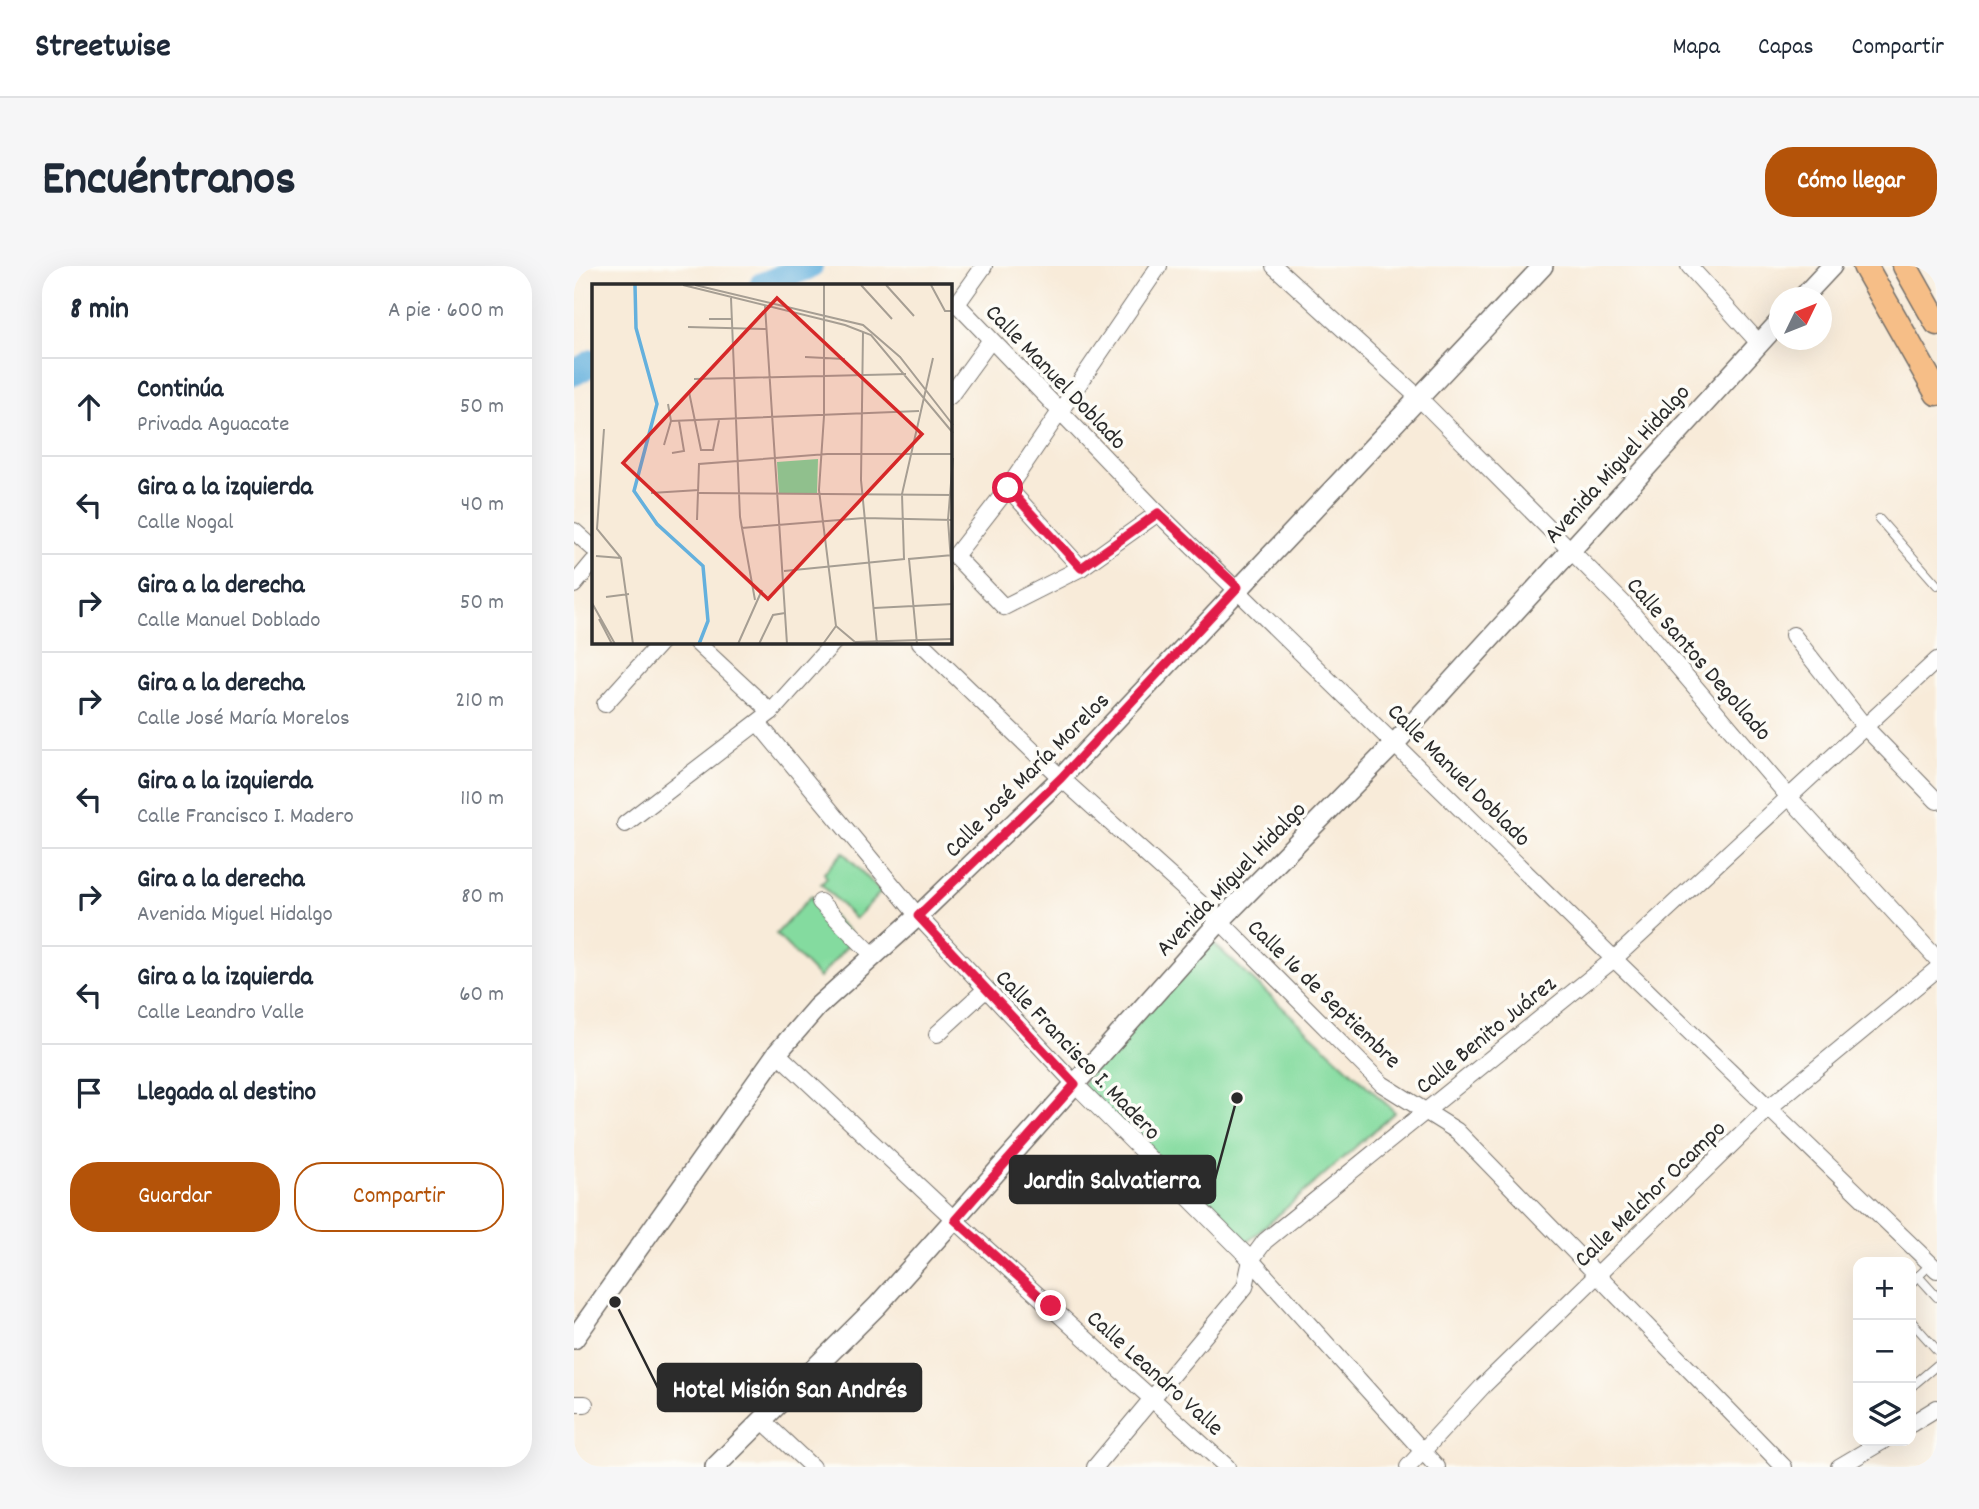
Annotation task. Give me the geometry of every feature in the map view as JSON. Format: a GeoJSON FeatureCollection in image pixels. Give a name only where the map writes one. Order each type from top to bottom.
{"type":"FeatureCollection","features":[{"type":"Feature","properties":{"kind":"main road"},"geometry":{"type":"LineString","coordinates":[[1865,266],[1937,393]]}},
{"type":"Feature","properties":{"kind":"main road"},"geometry":{"type":"LineString","coordinates":[[1907,267],[1937,323]]}},
{"type":"Feature","properties":{"kind":"street"},"geometry":{"type":"LineString","coordinates":[[953,305],[984,266]]}},
{"type":"Feature","properties":{"kind":"street"},"geometry":{"type":"LineString","coordinates":[[1158,513],[1081,568],[1004,607],[956,556],[1008,488],[1159,266]]}},
{"type":"Feature","properties":{"kind":"street","name":"Calle Santos Degollado"},"geometry":{"type":"LineString","coordinates":[[1274,266],[1418,397],[1626,606],[1788,796],[1937,958]]}},
{"type":"Feature","properties":{"kind":"street","name":"Calle José María Morelos"},"geometry":{"type":"LineString","coordinates":[[574,1339],[777,1053],[817,1007],[918,916],[1061,778],[1542,266]]}},
{"type":"Feature","properties":{"kind":"street"},"geometry":{"type":"LineString","coordinates":[[1689,266],[1759,343]]}},
{"type":"Feature","properties":{"kind":"street"},"geometry":{"type":"LineString","coordinates":[[1812,287],[1832,266]]}},
{"type":"Feature","properties":{"kind":"street","name":"Calle Manuel Doblado"},"geometry":{"type":"LineString","coordinates":[[953,305],[1158,513],[1238,587],[1614,959],[1934,1267]]}},
{"type":"Feature","properties":{"kind":"street","name":"Avenida Miguel Hidalgo"},"geometry":{"type":"LineString","coordinates":[[715,1467],[877,1306],[1220,921],[1396,742],[1769,333]]}},
{"type":"Feature","properties":{"kind":"street"},"geometry":{"type":"LineString","coordinates":[[952,393],[990,341]]}},
{"type":"Feature","properties":{"kind":"street"},"geometry":{"type":"LineString","coordinates":[[1008,488],[1081,568]]}},
{"type":"Feature","properties":{"kind":"street"},"geometry":{"type":"LineString","coordinates":[[574,531],[592,547]]}},
{"type":"Feature","properties":{"kind":"street"},"geometry":{"type":"LineString","coordinates":[[574,585],[592,563]]}},
{"type":"Feature","properties":{"kind":"street"},"geometry":{"type":"LineString","coordinates":[[1793,635],[1865,727],[1937,801]]}},
{"type":"Feature","properties":{"kind":"street"},"geometry":{"type":"LineString","coordinates":[[605,705],[659,644]]}},
{"type":"Feature","properties":{"kind":"street"},"geometry":{"type":"LineString","coordinates":[[698,644],[771,712]]}},
{"type":"Feature","properties":{"kind":"street"},"geometry":{"type":"LineString","coordinates":[[625,824],[771,712],[832,644]]}},
{"type":"Feature","properties":{"kind":"street","name":"Calle 16 de Septiembre"},"geometry":{"type":"LineString","coordinates":[[922,644],[1061,778],[1220,921],[1382,1084],[1457,1131],[1595,1276],[1784,1467]]}},
{"type":"Feature","properties":{"kind":"street","name":"Calle Benito Juárez"},"geometry":{"type":"LineString","coordinates":[[1095,1467],[1245,1287],[1251,1261],[1265,1241],[1614,959],[1937,660]]}},
{"type":"Feature","properties":{"kind":"street","name":"Calle Francisco I. Madero"},"geometry":{"type":"LineString","coordinates":[[758,723],[918,916],[985,990],[1251,1261],[1437,1467]]}},
{"type":"Feature","properties":{"kind":"street"},"geometry":{"type":"LineString","coordinates":[[820,902],[873,956]]}},
{"type":"Feature","properties":{"kind":"street","name":"Calle Melchor Ocampo"},"geometry":{"type":"LineString","coordinates":[[1408,1467],[1595,1276],[1770,1107],[1937,969]]}},
{"type":"Feature","properties":{"kind":"street"},"geometry":{"type":"LineString","coordinates":[[937,1034],[985,990]]}},
{"type":"Feature","properties":{"kind":"street","name":"Calle Leandro Valle"},"geometry":{"type":"LineString","coordinates":[[777,1053],[955,1220],[1227,1467]]}},
{"type":"Feature","properties":{"kind":"street"},"geometry":{"type":"LineString","coordinates":[[1916,1421],[1937,1408]]}},
{"type":"Feature","properties":{"kind":"street"},"geometry":{"type":"LineString","coordinates":[[761,1420],[812,1467]]}},
{"type":"Feature","properties":{"kind":"street"},"geometry":{"type":"LineString","coordinates":[[1839,1467],[1869,1446]]}},
{"type":"Feature","properties":{"kind":"lane"},"geometry":{"type":"LineString","coordinates":[[1879,519],[1937,585]]}},
{"type":"Feature","properties":{"kind":"lane"},"geometry":{"type":"LineString","coordinates":[[1916,1279],[1934,1267]]}},
{"type":"Feature","properties":{"kind":"lane"},"geometry":{"type":"LineString","coordinates":[[1916,1281],[1937,1297]]}},
{"type":"Feature","properties":{"kind":"lane"},"geometry":{"type":"LineString","coordinates":[[1916,1327],[1937,1350]]}},
{"type":"Feature","properties":{"kind":"lane"},"geometry":{"type":"LineString","coordinates":[[1916,1383],[1937,1365]]}},
{"type":"Feature","properties":{"kind":"green space"},"geometry":{"type":"Polygon","coordinates":[[[843,852],[881,892],[855,919],[821,884],[827,878],[824,873],[843,852]]]}},
{"type":"Feature","properties":{"kind":"green space"},"geometry":{"type":"Polygon","coordinates":[[[811,896],[855,937],[819,978],[776,934],[811,896]]]}},
{"type":"Feature","properties":{"kind":"green space"},"geometry":{"type":"Polygon","coordinates":[[[1211,941],[1395,1112],[1242,1247],[1081,1085],[1211,941]]]}},
{"type":"Feature","properties":{"kind":"waterway"},"geometry":{"type":"LineString","coordinates":[[765,284],[810,266]]}},
{"type":"Feature","properties":{"kind":"waterway"},"geometry":{"type":"LineString","coordinates":[[574,373],[592,363]]}},
{"type":"Feature","properties":{"kind":"place","name":"Jardin Salvatierra"},"geometry":{"type":"Point","coordinates":[1237,1098]}},
{"type":"Feature","properties":{"kind":"place","name":"Hotel Misión San Andrés"},"geometry":{"type":"Point","coordinates":[615,1302]}},
{"type":"Feature","properties":{"kind":"route"},"geometry":{"type":"LineString","coordinates":[[1008,488],[1081,568],[1158,513],[1238,587],[1061,778],[918,916],[1075,1084],[955,1220],[1051,1306]]}}]}
